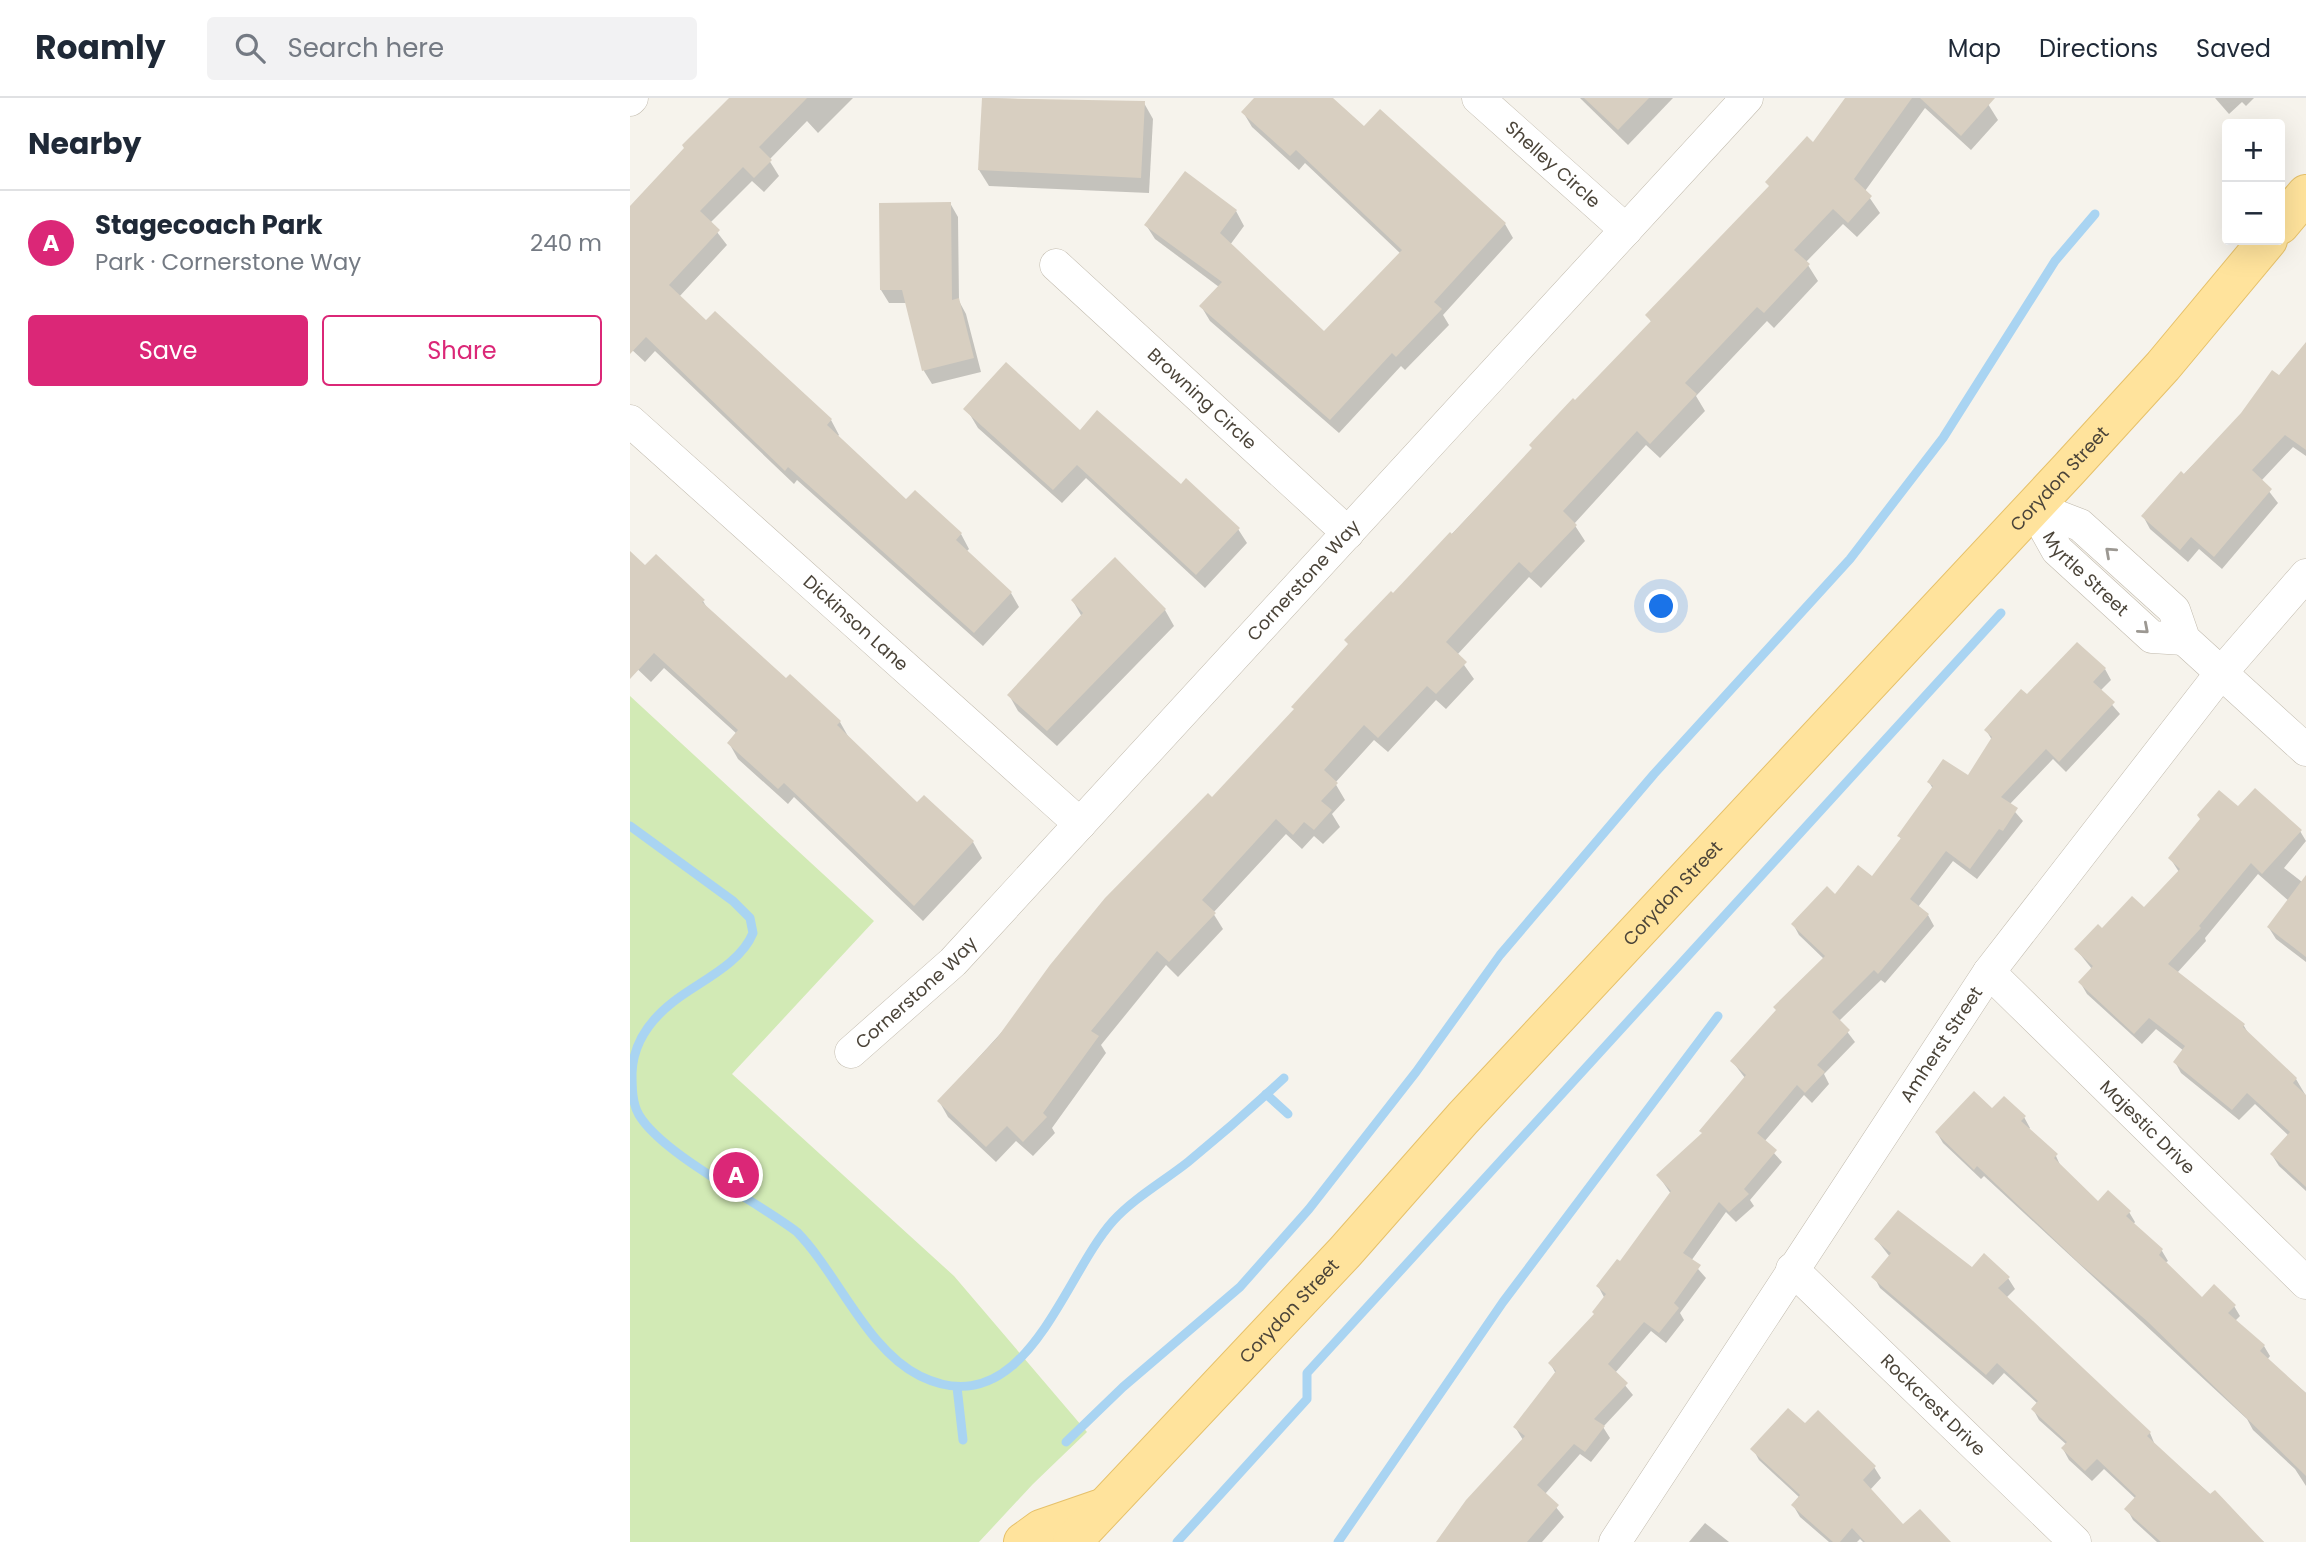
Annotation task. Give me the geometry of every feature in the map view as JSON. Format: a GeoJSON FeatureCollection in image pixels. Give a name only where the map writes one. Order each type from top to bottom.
{"type":"FeatureCollection","features":[{"type":"Feature","properties":{"kind":"main road"},"geometry":{"type":"LineString","coordinates":[[2285,219],[2306,194]]}},
{"type":"Feature","properties":{"kind":"main road","name":"Corydon Street"},"geometry":{"type":"LineString","coordinates":[[1072,1542],[1345,1252],[1463,1118],[2033,508],[2162,366],[2264,245]]}},
{"type":"Feature","properties":{"kind":"main road"},"geometry":{"type":"LineString","coordinates":[[1023,1542],[1041,1529],[1104,1507]]}},
{"type":"Feature","properties":{"kind":"street","name":"Shelley Circle"},"geometry":{"type":"LineString","coordinates":[[1478,98],[1626,230]]}},
{"type":"Feature","properties":{"kind":"street","name":"Cornerstone Way"},"geometry":{"type":"LineString","coordinates":[[851,1052],[953,962],[1747,98]]}},
{"type":"Feature","properties":{"kind":"street","name":"Browning Circle"},"geometry":{"type":"LineString","coordinates":[[1056,265],[1348,533]]}},
{"type":"Feature","properties":{"kind":"street","name":"Dickinson Lane"},"geometry":{"type":"LineString","coordinates":[[630,421],[1080,824]]}},
{"type":"Feature","properties":{"kind":"street","name":"Myrtle Street"},"geometry":{"type":"LineString","coordinates":[[2033,508],[2057,550],[2152,637],[2184,639],[2306,750]]}},
{"type":"Feature","properties":{"kind":"street","name":"Amherst Street"},"geometry":{"type":"LineString","coordinates":[[1615,1542],[1989,972],[2221,673],[2306,575]]}},
{"type":"Feature","properties":{"kind":"street","name":"Majestic Drive"},"geometry":{"type":"LineString","coordinates":[[1989,972],[2306,1283]]}},
{"type":"Feature","properties":{"kind":"street","name":"Rockcrest Drive"},"geometry":{"type":"LineString","coordinates":[[1792,1269],[2075,1542]]}},
{"type":"Feature","properties":{"kind":"green space"},"geometry":{"type":"Polygon","coordinates":[[[630,696],[874,921],[732,1074],[954,1276],[1087,1432],[1033,1484],[979,1542],[630,1542],[630,696]]]}},
{"type":"Feature","properties":{"kind":"building"},"geometry":{"type":"Polygon","coordinates":[[[729,98],[807,98],[759,147],[772,160],[754,178],[743,167],[700,211],[720,230],[669,285],[706,320],[715,311],[832,419],[827,425],[906,499],[915,490],[962,533],[956,540],[1012,592],[974,633],[788,467],[785,471],[646,337],[630,354],[630,206],[684,148],[682,145],[729,98]]]}},
{"type":"Feature","properties":{"kind":"building"},"geometry":{"type":"Polygon","coordinates":[[[982,98],[1145,101],[1141,178],[978,170],[982,98]]]}},
{"type":"Feature","properties":{"kind":"building"},"geometry":{"type":"Polygon","coordinates":[[[1254,98],[1333,98],[1364,126],[1380,109],[1506,223],[1434,302],[1442,309],[1396,357],[1392,353],[1330,420],[1199,306],[1222,282],[1144,225],[1185,171],[1237,210],[1220,233],[1324,331],[1402,250],[1296,150],[1290,156],[1241,112],[1254,98]]]}},
{"type":"Feature","properties":{"kind":"building"},"geometry":{"type":"Polygon","coordinates":[[[1584,98],[1649,98],[1618,130],[1584,98]]]}},
{"type":"Feature","properties":{"kind":"building"},"geometry":{"type":"Polygon","coordinates":[[[1845,98],[1912,98],[1854,179],[1872,196],[1848,223],[1833,209],[1794,250],[1810,264],[1764,313],[1757,307],[1685,383],[1697,394],[1650,444],[1637,431],[1563,511],[1577,525],[1531,573],[1519,562],[1446,642],[1467,662],[1436,694],[1427,686],[1378,738],[1364,725],[1324,770],[1338,783],[1321,801],[1332,810],[1314,830],[1304,822],[1293,835],[1276,819],[1202,900],[1216,913],[1169,962],[1157,951],[1091,1031],[1099,1036],[1043,1113],[1047,1117],[1023,1142],[1007,1126],[986,1147],[937,1101],[997,1038],[1050,965],[1105,898],[1208,793],[1212,797],[1294,709],[1291,707],[1348,644],[1344,640],[1450,532],[1452,534],[1532,448],[1529,445],[1651,321],[1645,315],[1769,186],[1765,182],[1807,136],[1813,142],[1845,98]]]}},
{"type":"Feature","properties":{"kind":"building"},"geometry":{"type":"Polygon","coordinates":[[[1920,98],[1995,98],[1961,136],[1920,98]]]}},
{"type":"Feature","properties":{"kind":"building"},"geometry":{"type":"Polygon","coordinates":[[[951,202],[952,300],[959,298],[974,358],[922,371],[902,290],[880,290],[879,203],[951,202]]]}},
{"type":"Feature","properties":{"kind":"building"},"geometry":{"type":"Polygon","coordinates":[[[2306,342],[2306,450],[2285,435],[2252,470],[2272,489],[2214,557],[2191,537],[2180,550],[2141,516],[2181,471],[2184,474],[2241,413],[2272,370],[2279,375],[2306,342]]]}},
{"type":"Feature","properties":{"kind":"building"},"geometry":{"type":"Polygon","coordinates":[[[1006,362],[1080,430],[1097,410],[1181,484],[1186,478],[1240,528],[1196,575],[1077,465],[1053,490],[963,409],[1006,362]]]}},
{"type":"Feature","properties":{"kind":"building"},"geometry":{"type":"Polygon","coordinates":[[[630,551],[645,565],[656,554],[705,600],[702,602],[786,678],[790,674],[841,721],[837,725],[917,802],[924,795],[974,841],[914,906],[784,783],[778,789],[727,743],[738,730],[654,653],[630,679],[630,551]]]}},
{"type":"Feature","properties":{"kind":"building"},"geometry":{"type":"Polygon","coordinates":[[[1115,557],[1166,609],[1047,731],[1007,695],[1083,613],[1071,600],[1115,557]]]}},
{"type":"Feature","properties":{"kind":"building"},"geometry":{"type":"Polygon","coordinates":[[[2077,642],[2106,668],[2093,682],[2115,702],[2059,762],[2046,749],[2001,797],[2018,808],[2003,831],[1999,829],[1970,869],[1946,851],[1910,899],[1929,914],[1878,974],[1874,970],[1832,1012],[1850,1030],[1817,1065],[1825,1072],[1805,1093],[1797,1085],[1757,1133],[1777,1150],[1744,1189],[1749,1194],[1729,1212],[1719,1202],[1683,1253],[1701,1265],[1674,1303],[1679,1308],[1659,1333],[1644,1322],[1608,1364],[1628,1383],[1594,1419],[1605,1426],[1585,1452],[1574,1444],[1537,1485],[1559,1505],[1527,1542],[1436,1542],[1466,1500],[1525,1436],[1513,1427],[1556,1371],[1548,1363],[1594,1314],[1592,1312],[1606,1294],[1596,1286],[1617,1259],[1620,1261],[1671,1191],[1656,1175],[1702,1133],[1699,1131],[1746,1075],[1730,1061],[1776,1010],[1773,1007],[1825,956],[1791,924],[1827,886],[1835,894],[1858,865],[1872,876],[1901,838],[1897,836],[1933,786],[1927,782],[1943,759],[1968,775],[1992,737],[1984,730],[2021,689],[2027,694],[2077,642]]]}},
{"type":"Feature","properties":{"kind":"building"},"geometry":{"type":"Polygon","coordinates":[[[2255,788],[2302,830],[2262,874],[2251,863],[2199,926],[2201,928],[2168,964],[2245,1024],[2243,1027],[2297,1078],[2293,1083],[2306,1095],[2306,1187],[2270,1154],[2290,1132],[2247,1093],[2232,1110],[2173,1062],[2185,1046],[2149,1018],[2134,1034],[2078,982],[2093,966],[2074,949],[2098,924],[2102,928],[2132,896],[2144,907],[2180,869],[2168,858],[2200,819],[2197,815],[2219,790],[2238,806],[2255,788]]]}},
{"type":"Feature","properties":{"kind":"building"},"geometry":{"type":"Polygon","coordinates":[[[2306,875],[2306,957],[2267,927],[2306,875]]]}},
{"type":"Feature","properties":{"kind":"building"},"geometry":{"type":"Polygon","coordinates":[[[1974,1091],[1992,1108],[2004,1096],[2026,1116],[2021,1121],[2058,1154],[2054,1158],[2098,1201],[2108,1190],[2131,1211],[2126,1216],[2163,1249],[2159,1255],[2202,1297],[2214,1284],[2236,1305],[2228,1313],[2265,1345],[2260,1351],[2306,1393],[2306,1476],[2147,1321],[2079,1263],[1977,1166],[1974,1170],[1935,1132],[1974,1091]]]}},
{"type":"Feature","properties":{"kind":"building"},"geometry":{"type":"Polygon","coordinates":[[[1898,1210],[1972,1267],[1984,1253],[2010,1277],[1998,1288],[2151,1432],[2147,1436],[2210,1494],[2215,1490],[2264,1542],[2161,1542],[2124,1509],[2136,1496],[2097,1459],[2085,1471],[2061,1448],[2067,1442],[2031,1409],[2038,1401],[1997,1363],[1986,1375],[1871,1277],[1891,1253],[1874,1239],[1898,1210]]]}},
{"type":"Feature","properties":{"kind":"building"},"geometry":{"type":"Polygon","coordinates":[[[1788,1408],[1805,1423],[1818,1410],[1876,1466],[1863,1480],[1903,1524],[1920,1509],[1951,1542],[1865,1542],[1852,1528],[1840,1542],[1833,1542],[1791,1505],[1800,1495],[1750,1449],[1788,1408]]]}},
{"type":"Feature","properties":{"kind":"waterway"},"geometry":{"type":"LineString","coordinates":[[1066,1442],[1123,1387],[1240,1287],[1309,1209],[1416,1072],[1500,955],[1654,774],[1850,559],[1943,438],[2055,261],[2095,214]]}},
{"type":"Feature","properties":{"kind":"waterway"},"geometry":{"type":"LineString","coordinates":[[1177,1542],[1307,1399],[1307,1373],[2001,613]]}},
{"type":"Feature","properties":{"kind":"waterway"},"geometry":{"type":"LineString","coordinates":[[630,826],[733,901],[750,918],[753,933],[729,964],[673,1002],[644,1033],[636,1052],[632,1073],[632,1089],[639,1115],[668,1146],[797,1232],[884,1348],[901,1364],[920,1376],[956,1386],[987,1381],[1014,1364],[1037,1339],[1094,1246],[1113,1221],[1200,1152],[1284,1078]]}},
{"type":"Feature","properties":{"kind":"waterway"},"geometry":{"type":"LineString","coordinates":[[1338,1542],[1503,1302],[1718,1016]]}},
{"type":"Feature","properties":{"kind":"waterway"},"geometry":{"type":"LineString","coordinates":[[1266,1094],[1288,1114]]}},
{"type":"Feature","properties":{"kind":"waterway"},"geometry":{"type":"LineString","coordinates":[[957,1387],[963,1440]]}},
{"type":"Feature","properties":{"kind":"place","name":"Stagecoach Park"},"geometry":{"type":"Point","coordinates":[736,1175]}}]}
